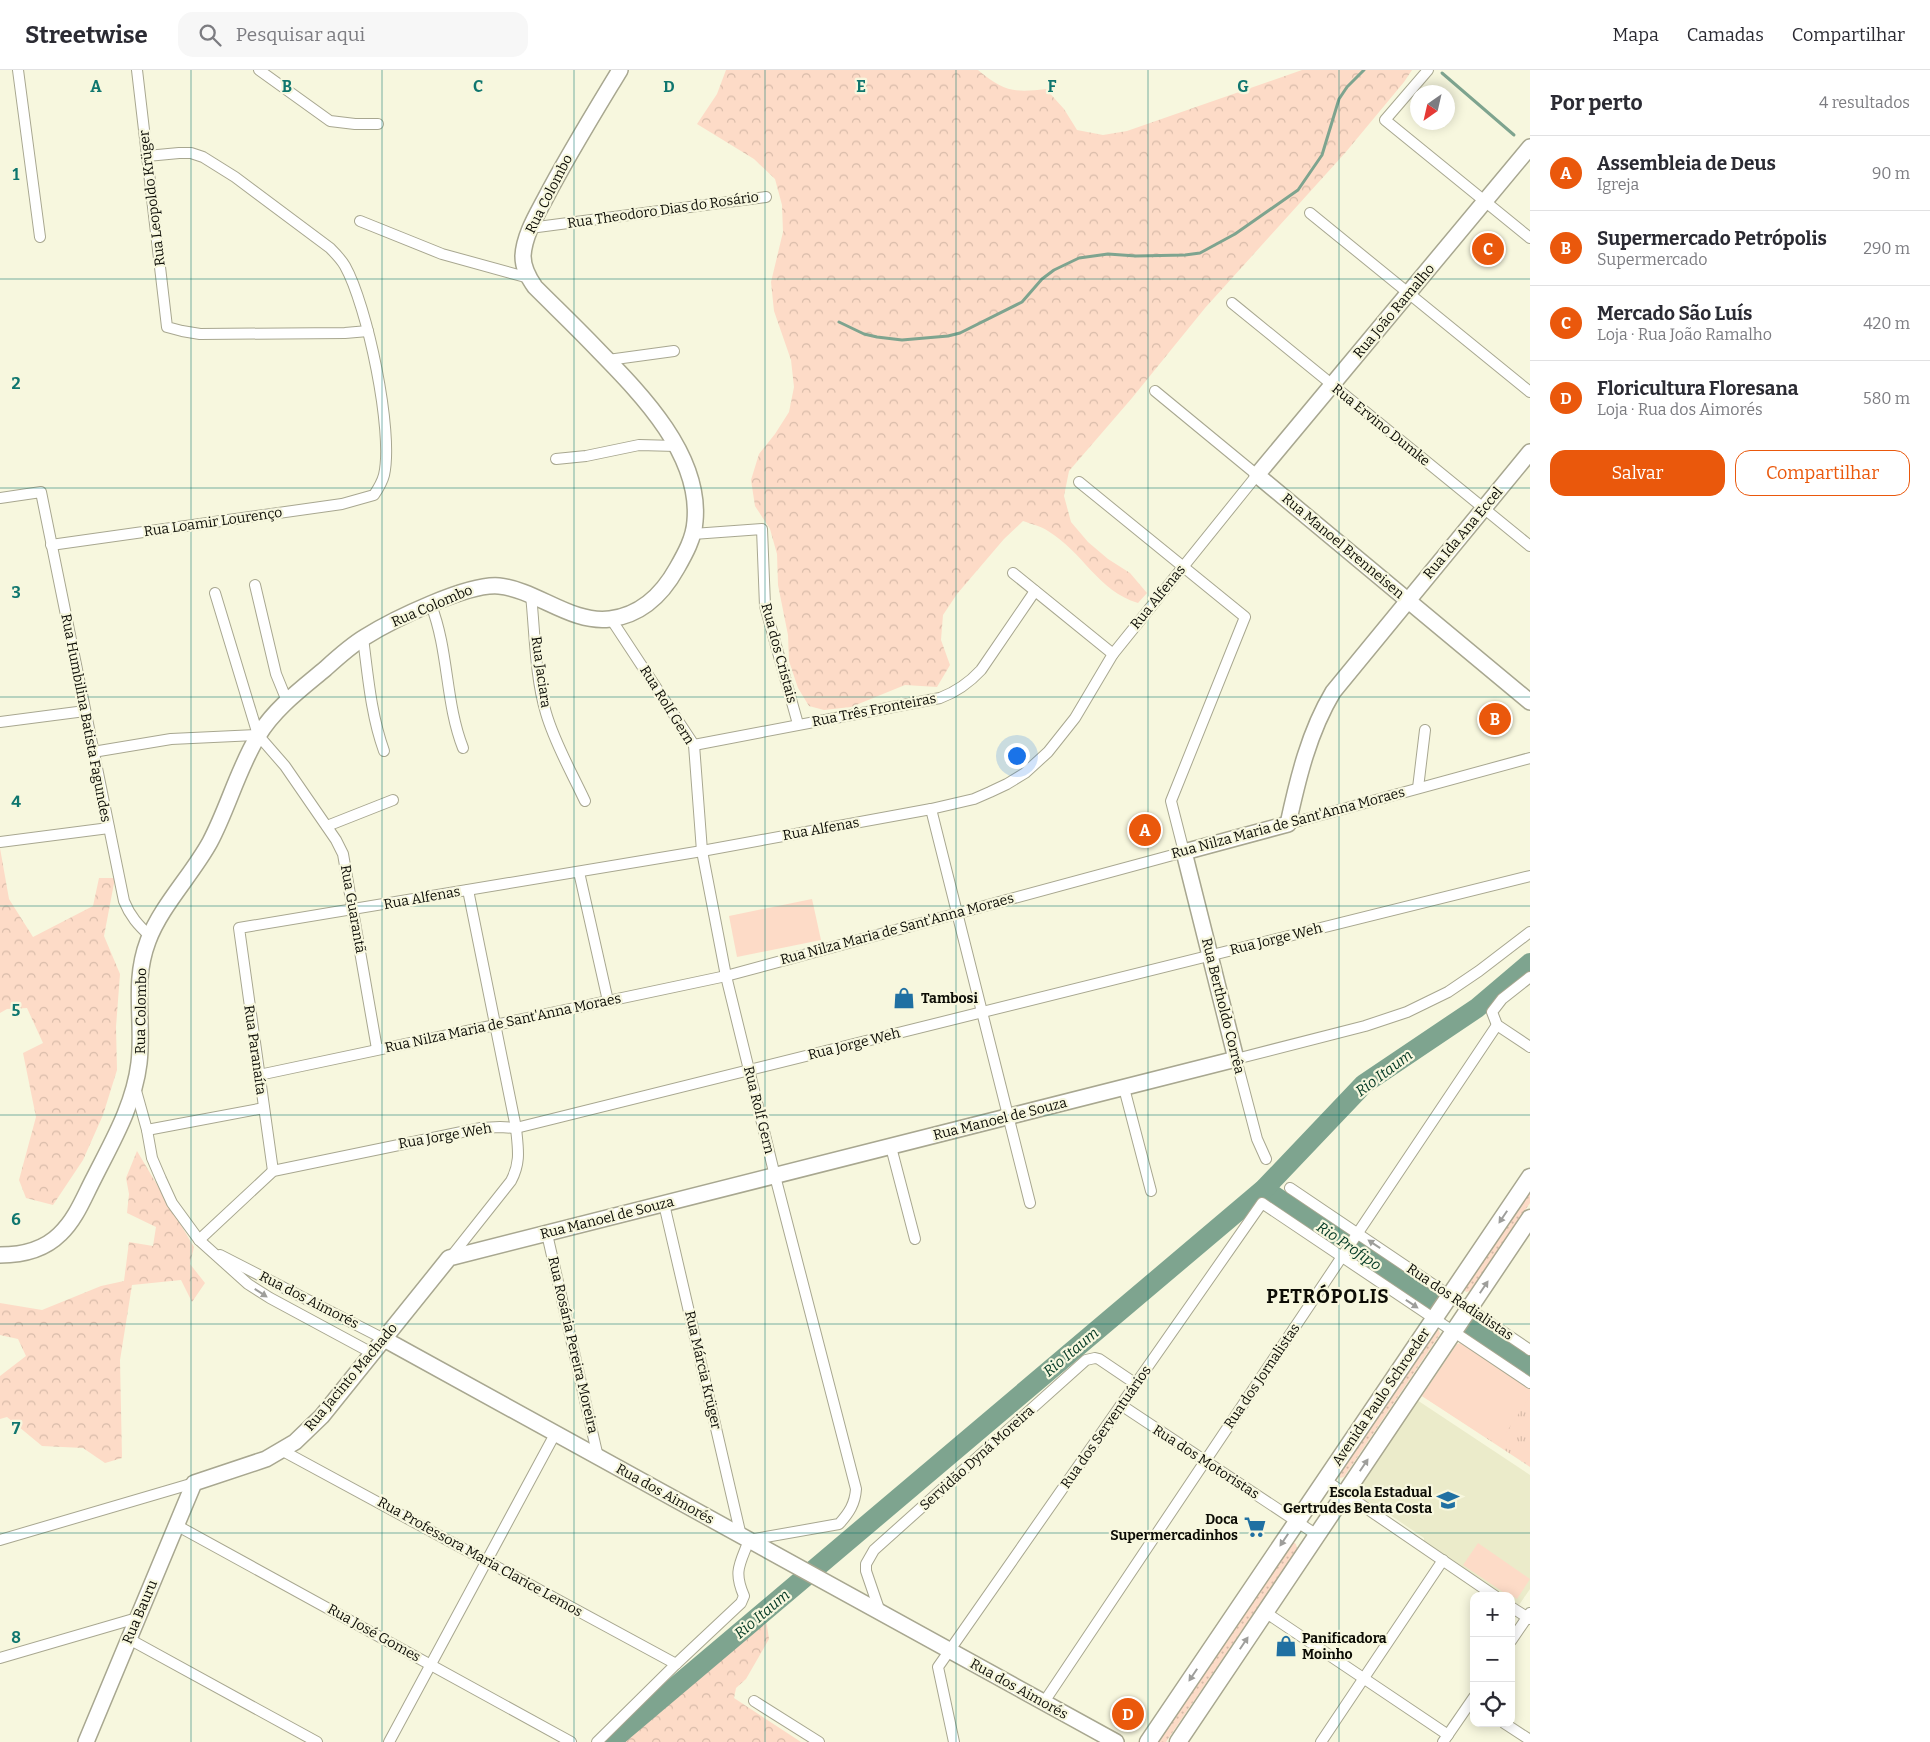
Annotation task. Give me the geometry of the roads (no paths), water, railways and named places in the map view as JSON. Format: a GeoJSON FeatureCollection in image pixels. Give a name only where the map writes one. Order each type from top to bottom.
{"type":"FeatureCollection","features":[{"type":"Feature","properties":{"kind":"main road","name":"Avenida Paulo Schroeder"},"geometry":{"type":"LineString","coordinates":[[1148,1742],[1530,1177]]}},
{"type":"Feature","properties":{"kind":"main road","name":"Avenida Paulo Schroeder"},"geometry":{"type":"LineString","coordinates":[[1178,1742],[1530,1218]]}},
{"type":"Feature","properties":{"kind":"street"},"geometry":{"type":"LineString","coordinates":[[18,70],[40,237]]}},
{"type":"Feature","properties":{"kind":"street","name":"Rua Leopoldo Krüger"},"geometry":{"type":"LineString","coordinates":[[137,70],[167,327],[200,334],[345,333],[368,331]]}},
{"type":"Feature","properties":{"kind":"street"},"geometry":{"type":"LineString","coordinates":[[259,70],[330,121],[378,124]]}},
{"type":"Feature","properties":{"kind":"street","name":"Rua Colombo"},"geometry":{"type":"LineString","coordinates":[[0,1256],[36,1250],[58,1236],[68,1226],[121,1123],[134,1086],[140,1058],[140,972],[150,936],[211,839],[258,735],[288,701],[363,638],[467,590],[489,585],[516,589],[579,615],[612,619],[645,606],[656,598],[673,575],[693,534],[696,520],[691,483],[676,446],[651,406],[536,287],[529,278],[523,256],[530,228],[566,159],[620,70]]}},
{"type":"Feature","properties":{"kind":"street"},"geometry":{"type":"LineString","coordinates":[[1428,70],[1385,120],[1530,238]]}},
{"type":"Feature","properties":{"kind":"street","name":"Rua João Ramalho"},"geometry":{"type":"LineString","coordinates":[[1257,476],[1530,147]]}},
{"type":"Feature","properties":{"kind":"street"},"geometry":{"type":"LineString","coordinates":[[147,156],[191,153],[203,157],[235,177],[330,248],[346,267],[368,331]]}},
{"type":"Feature","properties":{"kind":"street","name":"Rua Theodoro Dias do Rosário"},"geometry":{"type":"LineString","coordinates":[[530,228],[766,197]]}},
{"type":"Feature","properties":{"kind":"street"},"geometry":{"type":"LineString","coordinates":[[1310,213],[1530,392]]}},
{"type":"Feature","properties":{"kind":"street"},"geometry":{"type":"LineString","coordinates":[[360,221],[442,254],[529,278]]}},
{"type":"Feature","properties":{"kind":"street","name":"Rua Ervino Dumke"},"geometry":{"type":"LineString","coordinates":[[1232,303],[1530,546]]}},
{"type":"Feature","properties":{"kind":"street","name":"Rua Loamir Lourenço"},"geometry":{"type":"LineString","coordinates":[[52,545],[342,504],[374,496],[384,475],[385,439],[378,380],[368,331]]}},
{"type":"Feature","properties":{"kind":"street"},"geometry":{"type":"LineString","coordinates":[[608,360],[674,351]]}},
{"type":"Feature","properties":{"kind":"street","name":"Rua Manoel Brenneisen"},"geometry":{"type":"LineString","coordinates":[[1155,391],[1530,702]]}},
{"type":"Feature","properties":{"kind":"street"},"geometry":{"type":"LineString","coordinates":[[556,459],[586,456],[639,445],[676,446]]}},
{"type":"Feature","properties":{"kind":"street","name":"Rua Ida Ana Eccel"},"geometry":{"type":"LineString","coordinates":[[1288,824],[1298,781],[1322,709],[1341,680],[1530,452]]}},
{"type":"Feature","properties":{"kind":"street","name":"Rua Alfenas"},"geometry":{"type":"LineString","coordinates":[[239,928],[579,872],[931,810],[974,799],[990,792],[1007,784],[1030,768],[1048,752],[1069,726],[1113,654],[1257,476]]}},
{"type":"Feature","properties":{"kind":"street"},"geometry":{"type":"LineString","coordinates":[[1079,482],[1245,617],[1171,801],[1184,852]]}},
{"type":"Feature","properties":{"kind":"street","name":"Rua Humbilina Batista Fagundes"},"geometry":{"type":"LineString","coordinates":[[0,498],[41,492],[108,828],[126,908],[137,925],[150,936]]}},
{"type":"Feature","properties":{"kind":"street","name":"Rua dos Cristais"},"geometry":{"type":"LineString","coordinates":[[693,534],[762,529],[765,606],[798,724]]}},
{"type":"Feature","properties":{"kind":"street"},"geometry":{"type":"LineString","coordinates":[[1013,574],[1113,654]]}},
{"type":"Feature","properties":{"kind":"street"},"geometry":{"type":"LineString","coordinates":[[255,585],[276,674],[288,701]]}},
{"type":"Feature","properties":{"kind":"street","name":"Rua Três Fronteiras"},"geometry":{"type":"LineString","coordinates":[[694,745],[940,698],[953,693],[981,670],[1035,591]]}},
{"type":"Feature","properties":{"kind":"street"},"geometry":{"type":"LineString","coordinates":[[93,752],[171,738],[258,735],[215,593]]}},
{"type":"Feature","properties":{"kind":"street","name":"Rua Jaciara"},"geometry":{"type":"LineString","coordinates":[[531,595],[541,692],[546,714],[585,802]]}},
{"type":"Feature","properties":{"kind":"street"},"geometry":{"type":"LineString","coordinates":[[431,605],[438,627],[456,730],[462,748]]}},
{"type":"Feature","properties":{"kind":"street","name":"Rua Rolf Gern"},"geometry":{"type":"LineString","coordinates":[[612,619],[694,745],[702,851],[726,976],[774,1176],[856,1490],[855,1500],[851,1509],[839,1524],[745,1538]]}},
{"type":"Feature","properties":{"kind":"street"},"geometry":{"type":"LineString","coordinates":[[363,638],[377,732],[384,751]]}},
{"type":"Feature","properties":{"kind":"street"},"geometry":{"type":"LineString","coordinates":[[0,722],[85,711]]}},
{"type":"Feature","properties":{"kind":"street"},"geometry":{"type":"LineString","coordinates":[[1418,788],[1425,730]]}},
{"type":"Feature","properties":{"kind":"street","name":"Rua Guarantã"},"geometry":{"type":"LineString","coordinates":[[258,735],[285,766],[343,854],[377,1049]]}},
{"type":"Feature","properties":{"kind":"street","name":"Rua Nilza Maria de Sant'Anna Moraes"},"geometry":{"type":"LineString","coordinates":[[259,1075],[726,976],[1530,758]]}},
{"type":"Feature","properties":{"kind":"street"},"geometry":{"type":"LineString","coordinates":[[326,826],[393,800]]}},
{"type":"Feature","properties":{"kind":"street"},"geometry":{"type":"LineString","coordinates":[[931,810],[1030,1203]]}},
{"type":"Feature","properties":{"kind":"street"},"geometry":{"type":"LineString","coordinates":[[0,842],[108,828]]}},
{"type":"Feature","properties":{"kind":"street","name":"Rua Bertholdo Corrêa"},"geometry":{"type":"LineString","coordinates":[[1184,852],[1256,1139],[1266,1159]]}},
{"type":"Feature","properties":{"kind":"street"},"geometry":{"type":"LineString","coordinates":[[579,872],[608,1001]]}},
{"type":"Feature","properties":{"kind":"street","name":"Rua Jorge Weh"},"geometry":{"type":"LineString","coordinates":[[273,1171],[482,1128],[516,1128],[1530,876]]}},
{"type":"Feature","properties":{"kind":"street","name":"Rua Jacinto Machado"},"geometry":{"type":"LineString","coordinates":[[0,1540],[247,1467],[284,1450],[322,1416],[514,1176],[518,1159],[516,1128],[468,890]]}},
{"type":"Feature","properties":{"kind":"street","name":"Rua Paranaíta"},"geometry":{"type":"LineString","coordinates":[[239,928],[273,1171]]}},
{"type":"Feature","properties":{"kind":"street","name":"Rua Manoel de Souza"},"geometry":{"type":"LineString","coordinates":[[449,1258],[1365,1026],[1407,1012],[1448,992],[1530,932]]}},
{"type":"Feature","properties":{"kind":"street"},"geometry":{"type":"LineString","coordinates":[[1530,977],[1502,999],[1492,1012],[1497,1025],[1530,1047]]}},
{"type":"Feature","properties":{"kind":"street","name":"Rua dos Jornalistas"},"geometry":{"type":"LineString","coordinates":[[1044,1702],[1497,1025]]}},
{"type":"Feature","properties":{"kind":"street","name":"Rua dos Aimorés"},"geometry":{"type":"LineString","coordinates":[[134,1086],[147,1130],[152,1158],[160,1179],[172,1203],[199,1240],[248,1284],[270,1298],[372,1353]]}},
{"type":"Feature","properties":{"kind":"street"},"geometry":{"type":"LineString","coordinates":[[1124,1088],[1151,1191]]}},
{"type":"Feature","properties":{"kind":"street"},"geometry":{"type":"LineString","coordinates":[[147,1130],[264,1108]]}},
{"type":"Feature","properties":{"kind":"street"},"geometry":{"type":"LineString","coordinates":[[891,1147],[915,1239]]}},
{"type":"Feature","properties":{"kind":"street"},"geometry":{"type":"LineString","coordinates":[[199,1240],[273,1171]]}},
{"type":"Feature","properties":{"kind":"street","name":"Rua dos Radialistas"},"geometry":{"type":"LineString","coordinates":[[1290,1188],[1530,1350]]}},
{"type":"Feature","properties":{"kind":"street","name":"Rua dos Radialistas"},"geometry":{"type":"LineString","coordinates":[[1262,1203],[1530,1383]]}},
{"type":"Feature","properties":{"kind":"street","name":"Rua dos Serventuários"},"geometry":{"type":"LineString","coordinates":[[954,1742],[938,1667],[1262,1203]]}},
{"type":"Feature","properties":{"kind":"street","name":"Rua Márcia Krüger"},"geometry":{"type":"LineString","coordinates":[[664,1204],[745,1538]]}},
{"type":"Feature","properties":{"kind":"street","name":"Rua Rosária Pereira Moreira"},"geometry":{"type":"LineString","coordinates":[[547,1234],[598,1457]]}},
{"type":"Feature","properties":{"kind":"street","name":"Rua dos Aimorés"},"geometry":{"type":"LineString","coordinates":[[211,1250],[384,1339],[1116,1742]]}},
{"type":"Feature","properties":{"kind":"street","name":"Servidão Dyná Moreira"},"geometry":{"type":"LineString","coordinates":[[880,1612],[866,1571],[866,1564],[874,1550],[1086,1360],[1095,1358],[1136,1384]]}},
{"type":"Feature","properties":{"kind":"street","name":"Rua dos Motoristas"},"geometry":{"type":"LineString","coordinates":[[1121,1405],[1317,1535]]}},
{"type":"Feature","properties":{"kind":"street"},"geometry":{"type":"LineString","coordinates":[[389,1742],[556,1434]]}},
{"type":"Feature","properties":{"kind":"street","name":"Rua Professora Maria Clarice Lemos"},"geometry":{"type":"LineString","coordinates":[[284,1450],[676,1664]]}},
{"type":"Feature","properties":{"kind":"street"},"geometry":{"type":"LineString","coordinates":[[1325,1480],[1489,1592]]}},
{"type":"Feature","properties":{"kind":"street","name":"Rua Bauru"},"geometry":{"type":"LineString","coordinates":[[86,1742],[194,1483]]}},
{"type":"Feature","properties":{"kind":"street","name":"Rua José Gomes"},"geometry":{"type":"LineString","coordinates":[[176,1525],[571,1742]]}},
{"type":"Feature","properties":{"kind":"street"},"geometry":{"type":"LineString","coordinates":[[596,1742],[741,1603],[744,1596],[737,1574],[745,1538]]}},
{"type":"Feature","properties":{"kind":"street"},"geometry":{"type":"LineString","coordinates":[[1321,1742],[1443,1560]]}},
{"type":"Feature","properties":{"kind":"street"},"geometry":{"type":"LineString","coordinates":[[1514,1637],[1529,1616],[1515,1609]]}},
{"type":"Feature","properties":{"kind":"street"},"geometry":{"type":"LineString","coordinates":[[1265,1612],[1363,1678],[1446,1739],[1470,1704]]}},
{"type":"Feature","properties":{"kind":"street"},"geometry":{"type":"LineString","coordinates":[[0,1658],[137,1618]]}},
{"type":"Feature","properties":{"kind":"street"},"geometry":{"type":"LineString","coordinates":[[128,1639],[317,1742]]}},
{"type":"Feature","properties":{"kind":"street"},"geometry":{"type":"LineString","coordinates":[[754,1701],[819,1742]]}},
{"type":"Feature","properties":{"kind":"street"},"geometry":{"type":"LineString","coordinates":[[1510,1727],[1530,1740]]}},
{"type":"Feature","properties":{"kind":"waterway"},"geometry":{"type":"LineString","coordinates":[[839,322],[864,334],[877,337],[902,340],[948,336],[960,333],[1022,302],[1042,279],[1054,270],[1079,258],[1108,254],[1136,256],[1200,253],[1235,234],[1298,190],[1322,155],[1339,99],[1347,87],[1364,70]]}},
{"type":"Feature","properties":{"kind":"waterway"},"geometry":{"type":"LineString","coordinates":[[1442,73],[1514,135]]}},
{"type":"Feature","properties":{"kind":"waterway","name":"Rio Itaum"},"geometry":{"type":"LineString","coordinates":[[610,1742],[1264,1189],[1364,1084],[1477,1008],[1530,963]]}},
{"type":"Feature","properties":{"kind":"waterway","name":"Rio Profipo"},"geometry":{"type":"LineString","coordinates":[[1264,1189],[1434,1303]]}},
{"type":"Feature","properties":{"kind":"waterway","name":"Rio Profipo"},"geometry":{"type":"LineString","coordinates":[[1469,1327],[1530,1368]]}},
{"type":"Feature","properties":{"kind":"place","name":"Mercado São Luís"},"geometry":{"type":"Point","coordinates":[1488,249]}},
{"type":"Feature","properties":{"kind":"place","name":"Supermercado Petrópolis"},"geometry":{"type":"Point","coordinates":[1495,719]}},
{"type":"Feature","properties":{"kind":"place","name":"Assembleia de Deus"},"geometry":{"type":"Point","coordinates":[1145,830]}},
{"type":"Feature","properties":{"kind":"place","name":"Tambosi"},"geometry":{"type":"Point","coordinates":[904,998]}},
{"type":"Feature","properties":{"kind":"place","name":"Escola Estadual Gertrudes Benta Costa"},"geometry":{"type":"Point","coordinates":[1448,1500]}},
{"type":"Feature","properties":{"kind":"place","name":"Doca Supermercadinhos"},"geometry":{"type":"Point","coordinates":[1255,1527]}},
{"type":"Feature","properties":{"kind":"place","name":"Panificadora Moinho"},"geometry":{"type":"Point","coordinates":[1286,1646]}},
{"type":"Feature","properties":{"kind":"place","name":"Floricultura Floresana"},"geometry":{"type":"Point","coordinates":[1128,1714]}},
{"type":"Feature","properties":{"kind":"district","name":"PETRÓPOLIS"},"geometry":{"type":"Point","coordinates":[1328,1296]}}]}
